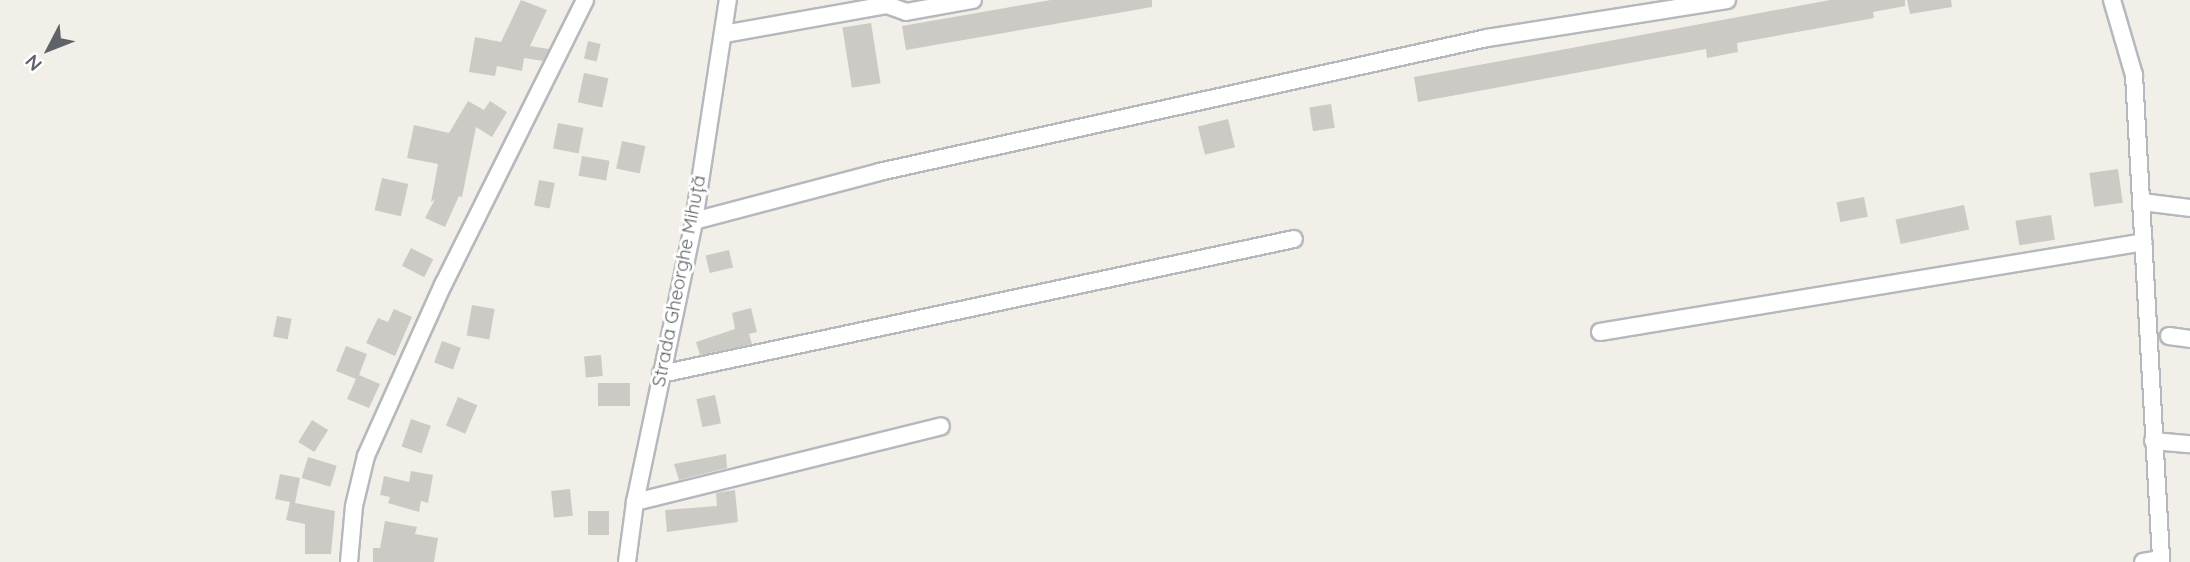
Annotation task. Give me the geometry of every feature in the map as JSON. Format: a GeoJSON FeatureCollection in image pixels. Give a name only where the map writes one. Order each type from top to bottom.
{"type":"FeatureCollection","features":[{"type":"Feature","properties":{"kind":"street"},"geometry":{"type":"LineString","coordinates":[[349,562],[354,506],[366,456],[443,285],[585,0]]}},
{"type":"Feature","properties":{"kind":"street","name":"Strada Gheorghe Mihuță"},"geometry":{"type":"LineString","coordinates":[[627,562],[635,502],[694,221],[728,0]]}},
{"type":"Feature","properties":{"kind":"street"},"geometry":{"type":"LineString","coordinates":[[724,34],[887,5],[906,12],[973,0]]}},
{"type":"Feature","properties":{"kind":"street"},"geometry":{"type":"LineString","coordinates":[[694,221],[879,172],[1487,38],[1655,6],[1727,0]]}},
{"type":"Feature","properties":{"kind":"street"},"geometry":{"type":"LineString","coordinates":[[2112,0],[2134,75],[2142,202],[2161,561],[2143,562]]}},
{"type":"Feature","properties":{"kind":"street"},"geometry":{"type":"LineString","coordinates":[[2142,202],[2190,208]]}},
{"type":"Feature","properties":{"kind":"street"},"geometry":{"type":"LineString","coordinates":[[662,374],[1294,239]]}},
{"type":"Feature","properties":{"kind":"street"},"geometry":{"type":"LineString","coordinates":[[1600,332],[2144,242]]}},
{"type":"Feature","properties":{"kind":"street"},"geometry":{"type":"LineString","coordinates":[[2169,336],[2190,339]]}},
{"type":"Feature","properties":{"kind":"street"},"geometry":{"type":"LineString","coordinates":[[635,502],[941,426]]}},
{"type":"Feature","properties":{"kind":"street"},"geometry":{"type":"LineString","coordinates":[[2153,441],[2190,444]]}},
{"type":"Feature","properties":{"kind":"building"},"geometry":{"type":"Polygon","coordinates":[[[521,0],[547,10],[530,46],[549,49],[543,61],[524,58],[522,71],[497,66],[495,76],[469,72],[475,37],[501,42],[521,0]]]}},
{"type":"Feature","properties":{"kind":"building"},"geometry":{"type":"Polygon","coordinates":[[[1051,0],[1152,0],[1152,7],[906,50],[902,26],[1051,0]]]}},
{"type":"Feature","properties":{"kind":"building"},"geometry":{"type":"Polygon","coordinates":[[[1830,0],[1905,0],[1905,6],[1873,12],[1874,18],[1737,43],[1738,52],[1707,58],[1706,49],[1418,102],[1414,77],[1830,0]]]}},
{"type":"Feature","properties":{"kind":"building"},"geometry":{"type":"Polygon","coordinates":[[[1907,0],[1951,0],[1952,7],[1910,14],[1907,0]]]}},
{"type":"Feature","properties":{"kind":"building"},"geometry":{"type":"Polygon","coordinates":[[[871,23],[881,83],[852,88],[842,28],[871,23]]]}},
{"type":"Feature","properties":{"kind":"building"},"geometry":{"type":"Polygon","coordinates":[[[588,41],[601,44],[597,61],[584,59],[588,41]]]}},
{"type":"Feature","properties":{"kind":"building"},"geometry":{"type":"Polygon","coordinates":[[[584,73],[608,78],[602,108],[578,102],[584,73]]]}},
{"type":"Feature","properties":{"kind":"building"},"geometry":{"type":"Polygon","coordinates":[[[468,101],[484,110],[490,101],[507,112],[492,137],[476,127],[462,197],[459,196],[445,227],[425,218],[435,199],[431,202],[438,164],[407,158],[414,125],[449,133],[468,101]]]}},
{"type":"Feature","properties":{"kind":"building"},"geometry":{"type":"Polygon","coordinates":[[[1331,104],[1335,128],[1313,131],[1309,107],[1331,104]]]}},
{"type":"Feature","properties":{"kind":"building"},"geometry":{"type":"Polygon","coordinates":[[[1228,119],[1235,147],[1205,155],[1198,126],[1228,119]]]}},
{"type":"Feature","properties":{"kind":"building"},"geometry":{"type":"Polygon","coordinates":[[[558,123],[584,128],[579,153],[553,149],[558,123]]]}},
{"type":"Feature","properties":{"kind":"building"},"geometry":{"type":"Polygon","coordinates":[[[622,141],[645,146],[640,173],[616,168],[622,141]]]}},
{"type":"Feature","properties":{"kind":"building"},"geometry":{"type":"Polygon","coordinates":[[[582,156],[610,161],[606,181],[579,176],[582,156]]]}},
{"type":"Feature","properties":{"kind":"building"},"geometry":{"type":"Polygon","coordinates":[[[2118,169],[2123,203],[2094,207],[2089,173],[2118,169]]]}},
{"type":"Feature","properties":{"kind":"building"},"geometry":{"type":"Polygon","coordinates":[[[382,178],[408,184],[401,216],[375,210],[382,178]]]}},
{"type":"Feature","properties":{"kind":"building"},"geometry":{"type":"Polygon","coordinates":[[[539,180],[555,183],[550,209],[534,206],[539,180]]]}},
{"type":"Feature","properties":{"kind":"building"},"geometry":{"type":"Polygon","coordinates":[[[1864,197],[1868,217],[1840,222],[1837,202],[1864,197]]]}},
{"type":"Feature","properties":{"kind":"building"},"geometry":{"type":"Polygon","coordinates":[[[1964,205],[1969,229],[1901,244],[1896,220],[1964,205]]]}},
{"type":"Feature","properties":{"kind":"building"},"geometry":{"type":"Polygon","coordinates":[[[2051,215],[2055,240],[2019,245],[2015,221],[2051,215]]]}},
{"type":"Feature","properties":{"kind":"building"},"geometry":{"type":"Polygon","coordinates":[[[411,248],[433,259],[424,277],[402,266],[411,248]]]}},
{"type":"Feature","properties":{"kind":"building"},"geometry":{"type":"Polygon","coordinates":[[[729,250],[733,268],[710,273],[706,255],[729,250]]]}},
{"type":"Feature","properties":{"kind":"building"},"geometry":{"type":"Polygon","coordinates":[[[472,305],[495,309],[489,340],[467,336],[472,305]]]}},
{"type":"Feature","properties":{"kind":"building"},"geometry":{"type":"Polygon","coordinates":[[[751,308],[757,332],[749,334],[752,344],[700,355],[696,342],[735,329],[732,313],[751,308]]]}},
{"type":"Feature","properties":{"kind":"building"},"geometry":{"type":"Polygon","coordinates":[[[394,309],[412,317],[395,356],[366,343],[378,318],[388,322],[394,309]]]}},
{"type":"Feature","properties":{"kind":"building"},"geometry":{"type":"Polygon","coordinates":[[[277,316],[292,319],[288,339],[273,337],[277,316]]]}},
{"type":"Feature","properties":{"kind":"building"},"geometry":{"type":"Polygon","coordinates":[[[442,341],[461,348],[453,369],[434,363],[442,341]]]}},
{"type":"Feature","properties":{"kind":"building"},"geometry":{"type":"Polygon","coordinates":[[[346,346],[367,354],[359,375],[380,384],[369,408],[347,399],[356,379],[336,371],[346,346]]]}},
{"type":"Feature","properties":{"kind":"building"},"geometry":{"type":"Polygon","coordinates":[[[601,355],[603,376],[586,377],[584,356],[601,355]]]}},
{"type":"Feature","properties":{"kind":"building"},"geometry":{"type":"Polygon","coordinates":[[[598,383],[630,383],[630,406],[598,406],[598,383]]]}},
{"type":"Feature","properties":{"kind":"building"},"geometry":{"type":"Polygon","coordinates":[[[715,395],[721,423],[702,427],[696,399],[715,395]]]}},
{"type":"Feature","properties":{"kind":"building"},"geometry":{"type":"Polygon","coordinates":[[[458,397],[477,405],[465,434],[446,426],[458,397]]]}},
{"type":"Feature","properties":{"kind":"building"},"geometry":{"type":"Polygon","coordinates":[[[411,419],[431,426],[421,453],[402,446],[411,419]]]}},
{"type":"Feature","properties":{"kind":"building"},"geometry":{"type":"Polygon","coordinates":[[[312,420],[328,430],[314,452],[298,442],[312,420]]]}},
{"type":"Feature","properties":{"kind":"building"},"geometry":{"type":"Polygon","coordinates":[[[726,454],[727,468],[679,480],[674,464],[726,454]]]}},
{"type":"Feature","properties":{"kind":"building"},"geometry":{"type":"Polygon","coordinates":[[[308,457],[337,466],[330,487],[302,478],[308,457]]]}},
{"type":"Feature","properties":{"kind":"building"},"geometry":{"type":"Polygon","coordinates":[[[411,471],[433,475],[428,503],[421,501],[419,512],[388,503],[390,497],[380,495],[384,476],[409,482],[411,471]]]}},
{"type":"Feature","properties":{"kind":"building"},"geometry":{"type":"Polygon","coordinates":[[[280,474],[300,478],[295,503],[335,511],[331,554],[305,554],[305,524],[286,520],[290,502],[275,499],[280,474]]]}},
{"type":"Feature","properties":{"kind":"building"},"geometry":{"type":"Polygon","coordinates":[[[570,489],[573,516],[554,518],[551,491],[570,489]]]}},
{"type":"Feature","properties":{"kind":"building"},"geometry":{"type":"Polygon","coordinates":[[[735,490],[738,522],[667,532],[665,510],[717,506],[716,493],[735,490]]]}},
{"type":"Feature","properties":{"kind":"building"},"geometry":{"type":"Polygon","coordinates":[[[588,511],[609,511],[609,535],[588,535],[588,511]]]}},
{"type":"Feature","properties":{"kind":"building"},"geometry":{"type":"Polygon","coordinates":[[[385,521],[417,527],[415,534],[438,538],[434,562],[373,562],[373,548],[380,548],[385,521]]]}}]}
